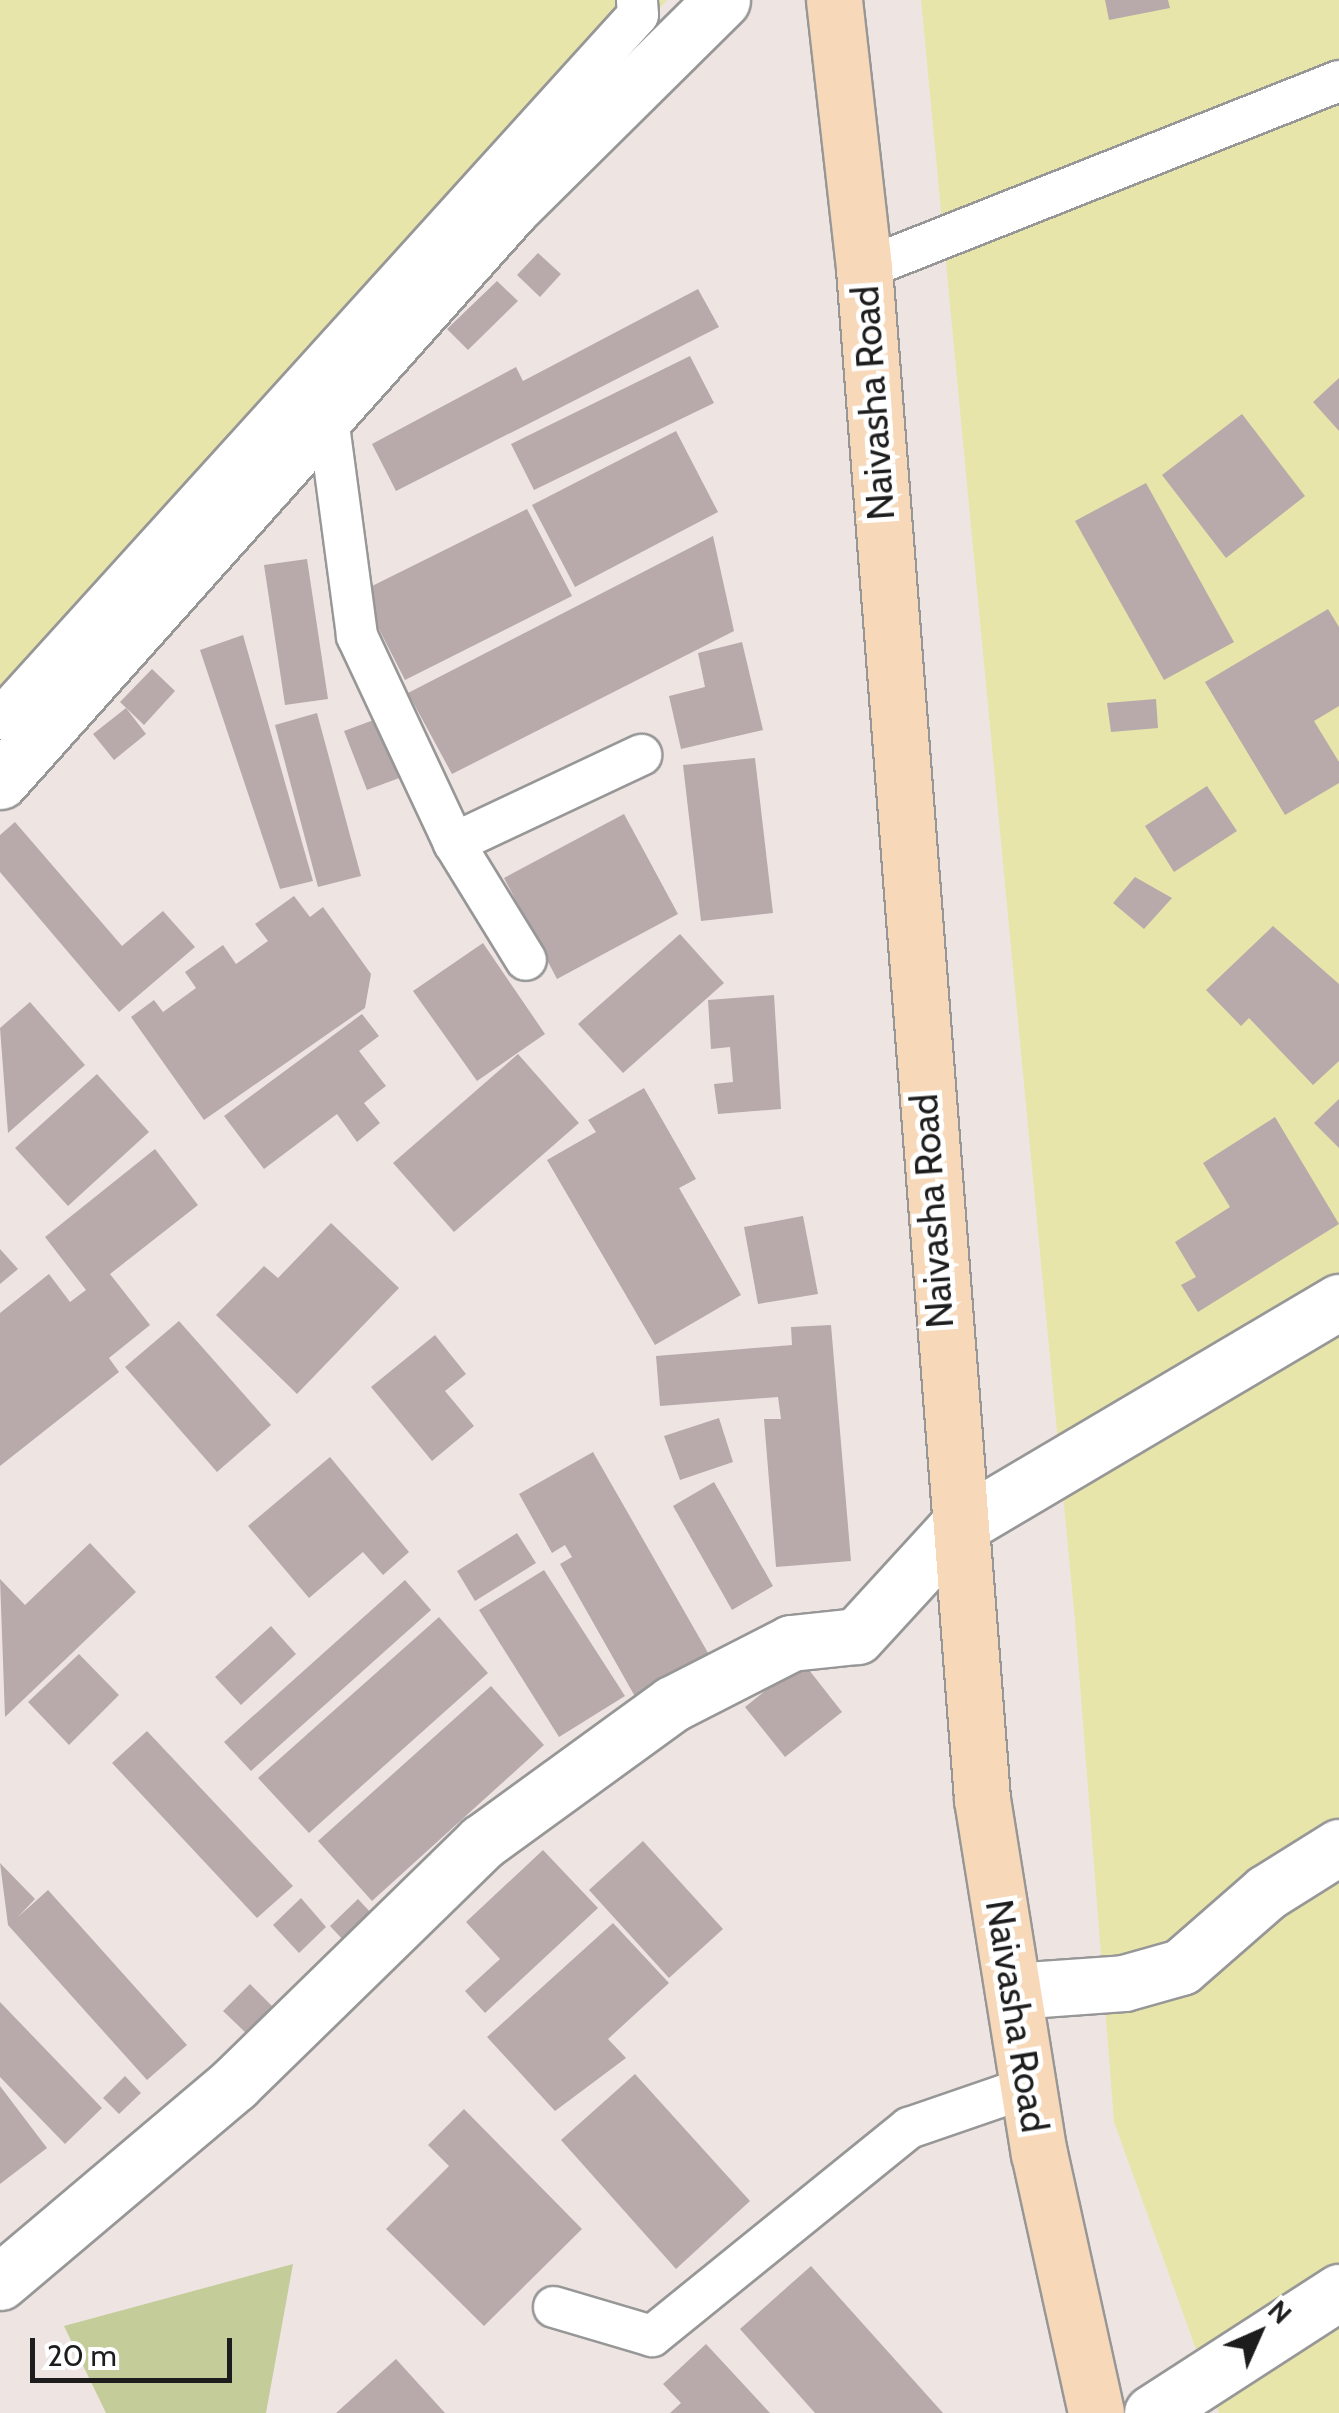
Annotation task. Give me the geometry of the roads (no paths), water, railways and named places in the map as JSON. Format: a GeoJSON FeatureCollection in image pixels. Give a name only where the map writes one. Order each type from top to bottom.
{"type":"FeatureCollection","features":[{"type":"Feature","properties":{"kind":"main road","name":"Naivasha Road"},"geometry":{"type":"LineString","coordinates":[[834,0],[864,269],[955,1529],[1028,2087],[1096,2413]]}},
{"type":"Feature","properties":{"kind":"street"},"geometry":{"type":"LineString","coordinates":[[0,782],[513,207],[722,0]]}},
{"type":"Feature","properties":{"kind":"street"},"geometry":{"type":"LineString","coordinates":[[0,2282],[234,2084],[482,1842],[672,1704],[791,1644],[857,1636],[955,1529],[1339,1302]]}},
{"type":"Feature","properties":{"kind":"street"},"geometry":{"type":"LineString","coordinates":[[1013,1991],[1124,1983],[1181,1967],[1267,1892],[1339,1847]]}},
{"type":"Feature","properties":{"kind":"street"},"geometry":{"type":"LineString","coordinates":[[1152,2413],[1339,2292]]}},
{"type":"Feature","properties":{"kind":"lane"},"geometry":{"type":"LineString","coordinates":[[0,718],[638,15],[637,0]]}},
{"type":"Feature","properties":{"kind":"lane"},"geometry":{"type":"LineString","coordinates":[[864,269],[1339,81]]}},
{"type":"Feature","properties":{"kind":"lane"},"geometry":{"type":"LineString","coordinates":[[328,418],[356,636],[454,843],[526,960]]}},
{"type":"Feature","properties":{"kind":"lane"},"geometry":{"type":"LineString","coordinates":[[454,843],[642,755]]}},
{"type":"Feature","properties":{"kind":"lane"},"geometry":{"type":"LineString","coordinates":[[554,2307],[652,2336],[909,2128],[1028,2087]]}}]}
